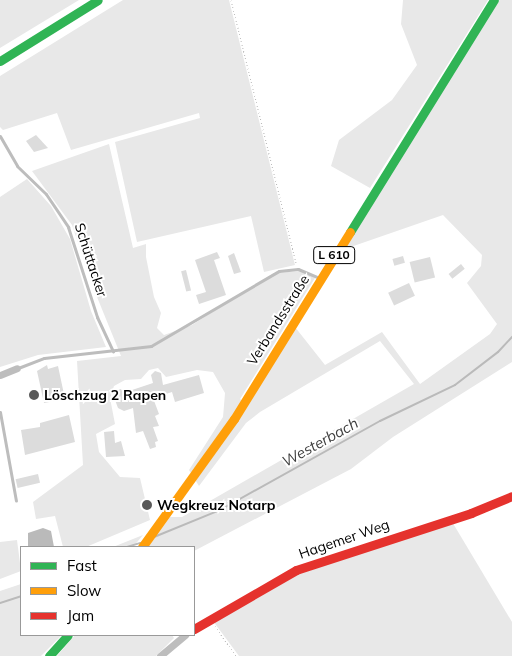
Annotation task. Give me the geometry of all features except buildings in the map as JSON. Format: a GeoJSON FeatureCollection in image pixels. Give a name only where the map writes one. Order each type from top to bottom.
{"type":"FeatureCollection","features":[{"type":"Feature","properties":{"kind":"main road"},"geometry":{"type":"LineString","coordinates":[[0,61],[98,0]]}},
{"type":"Feature","properties":{"kind":"main road","name":"Verbandsstraße"},"geometry":{"type":"LineString","coordinates":[[146,542],[234,419],[494,0]]}},
{"type":"Feature","properties":{"kind":"main road","name":"Hagemer Weg"},"geometry":{"type":"LineString","coordinates":[[195,628],[296,570],[471,512],[512,496]]}},
{"type":"Feature","properties":{"kind":"main road"},"geometry":{"type":"LineString","coordinates":[[49,656],[67,636]]}},
{"type":"Feature","properties":{"kind":"street"},"geometry":{"type":"LineString","coordinates":[[0,375],[17,368]]}},
{"type":"Feature","properties":{"kind":"street"},"geometry":{"type":"LineString","coordinates":[[160,656],[176,637]]}},
{"type":"Feature","properties":{"kind":"lane","name":"Schüttacker"},"geometry":{"type":"LineString","coordinates":[[0,136],[17,166],[46,194],[68,227],[94,309],[113,352]]}},
{"type":"Feature","properties":{"kind":"lane"},"geometry":{"type":"LineString","coordinates":[[17,368],[44,358],[113,352],[151,346],[274,273],[298,268],[320,278]]}},
{"type":"Feature","properties":{"kind":"lane"},"geometry":{"type":"LineString","coordinates":[[0,412],[16,501]]}},
{"type":"Feature","properties":{"kind":"path"},"geometry":{"type":"LineString","coordinates":[[231,0],[298,268]]}},
{"type":"Feature","properties":{"kind":"path"},"geometry":{"type":"LineString","coordinates":[[210,620],[236,656]]}},
{"type":"Feature","properties":{"kind":"shaded area"},"geometry":{"type":"Polygon","coordinates":[[[0,0],[79,0],[0,48],[0,0]]]}},
{"type":"Feature","properties":{"kind":"shaded area"},"geometry":{"type":"Polygon","coordinates":[[[123,0],[229,0],[295,265],[264,272],[251,216],[137,242],[115,142],[200,118],[199,113],[71,150],[57,113],[3,130],[0,127],[0,76],[123,0]]]}},
{"type":"Feature","properties":{"kind":"shaded area"},"geometry":{"type":"Polygon","coordinates":[[[403,0],[488,0],[370,188],[331,166],[339,140],[392,100],[417,65],[401,24],[403,0]]]}},
{"type":"Feature","properties":{"kind":"shaded area"},"geometry":{"type":"Polygon","coordinates":[[[499,0],[512,0],[512,362],[393,437],[351,469],[195,550],[195,546],[149,546],[170,517],[182,517],[414,384],[380,341],[260,412],[246,423],[199,486],[189,470],[223,417],[225,393],[213,372],[197,370],[166,377],[158,368],[149,370],[141,379],[125,380],[114,386],[110,398],[115,424],[96,434],[99,452],[120,477],[140,478],[150,520],[88,546],[63,546],[55,516],[36,519],[33,502],[83,465],[77,361],[121,356],[95,292],[72,225],[32,171],[109,144],[133,248],[146,244],[146,257],[154,297],[161,313],[157,328],[164,335],[192,325],[274,273],[302,271],[315,278],[240,399],[246,404],[295,327],[325,365],[382,332],[420,384],[490,334],[497,324],[467,283],[481,266],[482,255],[443,215],[342,250],[499,0]]]}},
{"type":"Feature","properties":{"kind":"shaded area"},"geometry":{"type":"Polygon","coordinates":[[[27,179],[51,206],[70,239],[91,311],[106,347],[38,355],[0,367],[0,197],[27,179]]]}},
{"type":"Feature","properties":{"kind":"shaded area"},"geometry":{"type":"Polygon","coordinates":[[[451,520],[512,622],[512,656],[239,656],[213,621],[297,572],[451,520]]]}},
{"type":"Feature","properties":{"kind":"shaded area"},"geometry":{"type":"Polygon","coordinates":[[[43,528],[51,531],[54,546],[28,546],[28,533],[43,528]]]}},
{"type":"Feature","properties":{"kind":"shaded area"},"geometry":{"type":"Polygon","coordinates":[[[143,535],[134,546],[116,546],[143,535]]]}},
{"type":"Feature","properties":{"kind":"shaded area"},"geometry":{"type":"Polygon","coordinates":[[[17,540],[20,571],[0,579],[0,542],[17,540]]]}},
{"type":"Feature","properties":{"kind":"shaded area"},"geometry":{"type":"Polygon","coordinates":[[[20,584],[20,636],[61,636],[41,656],[0,656],[0,591],[20,584]]]}},
{"type":"Feature","properties":{"kind":"shaded area"},"geometry":{"type":"Polygon","coordinates":[[[74,636],[173,636],[174,638],[156,656],[57,656],[74,636]]]}},
{"type":"Feature","properties":{"kind":"waterway","name":"Westerbach"},"geometry":{"type":"LineString","coordinates":[[154,537],[220,510],[380,421],[455,385],[498,352],[512,337]]}},
{"type":"Feature","properties":{"kind":"waterway","name":"Westerbach"},"geometry":{"type":"LineString","coordinates":[[130,546],[140,543]]}},
{"type":"Feature","properties":{"kind":"waterway","name":"Westerbach"},"geometry":{"type":"LineString","coordinates":[[0,603],[20,596]]}},
{"type":"Feature","properties":{"kind":"traffic: fast"},"geometry":{"type":"LineString","coordinates":[[0,61],[98,0]]}},
{"type":"Feature","properties":{"kind":"traffic: fast"},"geometry":{"type":"LineString","coordinates":[[350,232],[494,0]]}},
{"type":"Feature","properties":{"kind":"traffic: fast"},"geometry":{"type":"LineString","coordinates":[[49,656],[67,636]]}},
{"type":"Feature","properties":{"kind":"traffic: slow"},"geometry":{"type":"LineString","coordinates":[[143,546],[234,419],[350,232]]}},
{"type":"Feature","properties":{"kind":"traffic: jam"},"geometry":{"type":"LineString","coordinates":[[195,628],[296,570],[471,513],[512,496]]}},
{"type":"Feature","properties":{"kind":"place","name":"Löschzug 2 Rapen"},"geometry":{"type":"Point","coordinates":[34,395]}},
{"type":"Feature","properties":{"kind":"place","name":"Wegkreuz Notarp"},"geometry":{"type":"Point","coordinates":[147,505]}}]}
